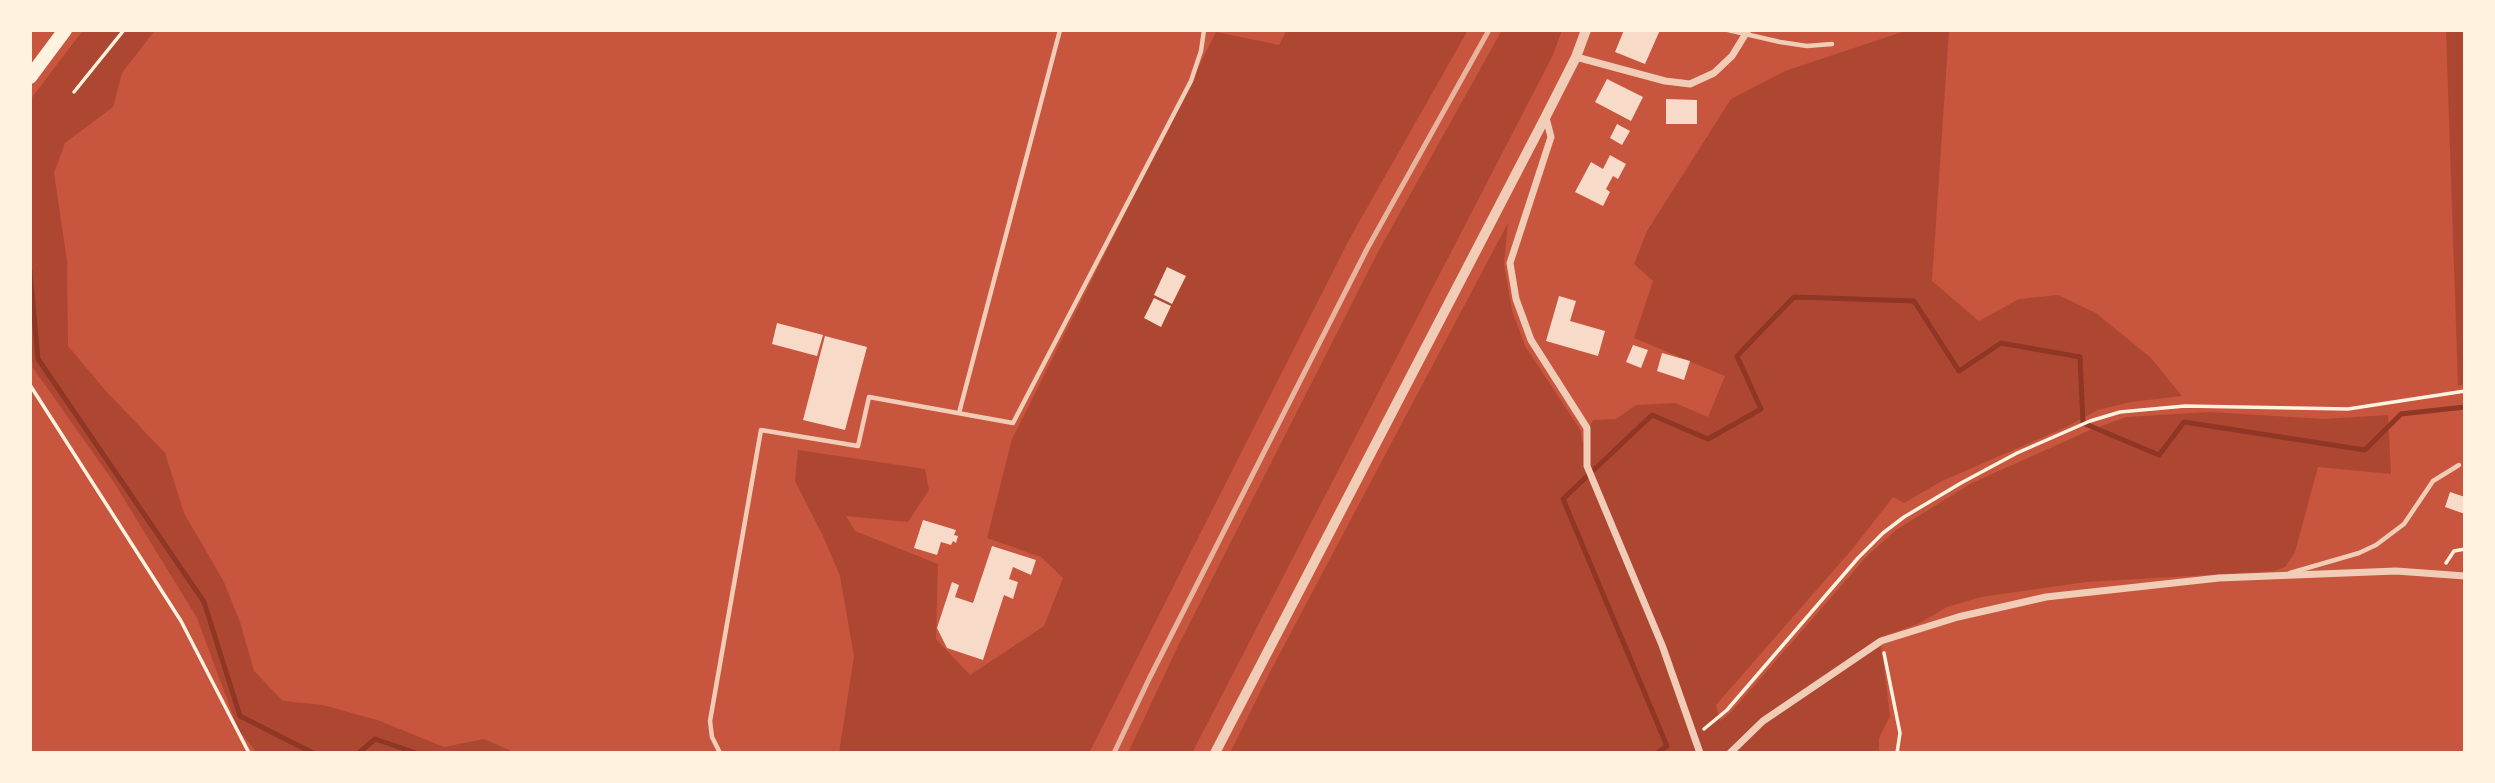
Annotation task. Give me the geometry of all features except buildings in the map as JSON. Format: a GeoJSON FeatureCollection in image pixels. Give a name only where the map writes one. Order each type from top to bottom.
{"type":"FeatureCollection","features":[{"type":"Feature","properties":{"kind":"main road"},"geometry":{"type":"LineString","coordinates":[[30,77],[65,30]]}},
{"type":"Feature","properties":{"kind":"street"},"geometry":{"type":"LineString","coordinates":[[1215,753],[1545,118],[1576,57],[1586,30]]}},
{"type":"Feature","properties":{"kind":"street"},"geometry":{"type":"LineString","coordinates":[[1576,57],[1653,78],[1690,84],[1714,73],[1732,56],[1746,32]]}},
{"type":"Feature","properties":{"kind":"street"},"geometry":{"type":"LineString","coordinates":[[1545,118],[1551,137],[1510,263],[1516,299],[1531,340],[1587,428],[1587,466],[1662,645],[1700,753]]}},
{"type":"Feature","properties":{"kind":"street"},"geometry":{"type":"LineString","coordinates":[[1730,753],[1763,721],[1881,641],[1958,617],[2046,597],[2219,578],[2396,571],[2465,576]]}},
{"type":"Feature","properties":{"kind":"lane"},"geometry":{"type":"LineString","coordinates":[[959,414],[1060,30]]}},
{"type":"Feature","properties":{"kind":"lane"},"geometry":{"type":"LineString","coordinates":[[720,753],[712,737],[710,721],[761,430],[858,446],[869,397],[1013,423],[1191,81],[1204,30]]}},
{"type":"Feature","properties":{"kind":"lane"},"geometry":{"type":"LineString","coordinates":[[1728,30],[1807,46],[1832,44]]}},
{"type":"Feature","properties":{"kind":"lane"},"geometry":{"type":"LineString","coordinates":[[2283,576],[2359,553],[2376,545],[2404,523],[2433,481],[2459,465]]}},
{"type":"Feature","properties":{"kind":"path"},"geometry":{"type":"LineString","coordinates":[[74,92],[124,30]]}},
{"type":"Feature","properties":{"kind":"path"},"geometry":{"type":"LineString","coordinates":[[30,385],[181,621],[249,753]]}},
{"type":"Feature","properties":{"kind":"path"},"geometry":{"type":"LineString","coordinates":[[1694,737],[1727,710],[1858,558],[1883,533],[1904,517],[2017,453],[2120,412],[2185,406],[2348,409],[2465,391]]}},
{"type":"Feature","properties":{"kind":"path"},"geometry":{"type":"LineString","coordinates":[[2438,574],[2454,551],[2465,549]]}},
{"type":"Feature","properties":{"kind":"path"},"geometry":{"type":"LineString","coordinates":[[1881,641],[1900,733],[1897,753]]}},
{"type":"Feature","properties":{"kind":"shaded area"},"geometry":{"type":"Polygon","coordinates":[[[83,30],[155,30],[122,73],[113,107],[65,143],[54,173],[67,261],[68,346],[105,390],[165,453],[184,513],[224,582],[240,622],[254,671],[283,701],[323,705],[380,721],[444,747],[484,739],[516,753],[257,753],[238,729],[197,618],[113,481],[33,368],[30,337],[30,100],[83,30]]]}},
{"type":"Feature","properties":{"kind":"shaded area"},"geometry":{"type":"Polygon","coordinates":[[[1287,30],[1468,30],[1350,238],[1089,753],[839,753],[854,656],[840,576],[795,481],[798,450],[925,469],[929,490],[908,522],[846,516],[855,531],[938,564],[936,639],[970,675],[1044,626],[1063,578],[1041,557],[987,538],[1012,439],[1216,32],[1279,45],[1287,30]]]}},
{"type":"Feature","properties":{"kind":"shaded area"},"geometry":{"type":"Polygon","coordinates":[[[1502,30],[1562,30],[1553,55],[1192,753],[1128,753],[1177,648],[1378,252],[1502,30]]]}},
{"type":"Feature","properties":{"kind":"shaded area"},"geometry":{"type":"Polygon","coordinates":[[[1908,30],[1949,30],[1932,281],[1979,321],[2019,299],[2058,295],[2096,313],[2151,358],[2182,396],[2131,402],[2098,410],[2066,427],[1942,481],[1904,503],[1893,497],[1854,547],[1716,705],[1720,721],[1731,712],[1868,555],[1896,530],[1970,484],[2088,431],[2126,417],[2209,412],[2324,419],[2388,415],[2391,474],[2318,467],[2295,552],[2285,567],[2274,571],[2086,582],[1981,597],[1947,607],[1918,624],[1880,637],[1890,716],[1879,738],[1879,753],[1230,753],[1271,670],[1508,223],[1504,264],[1512,310],[1525,346],[1581,431],[1582,443],[1593,420],[1616,419],[1636,405],[1675,403],[1708,417],[1725,376],[1634,338],[1653,281],[1634,264],[1647,231],[1731,99],[1785,71],[1908,30]]]}},
{"type":"Feature","properties":{"kind":"shaded area"},"geometry":{"type":"Polygon","coordinates":[[[2446,30],[2465,30],[2465,384],[2458,386],[2446,30]]]}},
{"type":"Feature","properties":{"kind":"waterway"},"geometry":{"type":"LineString","coordinates":[[30,271],[38,359],[204,602],[240,716],[313,753]]}},
{"type":"Feature","properties":{"kind":"waterway"},"geometry":{"type":"LineString","coordinates":[[1657,753],[1667,746],[1563,499],[1652,415],[1708,439],[1761,409],[1737,356],[1794,297],[1914,301],[1959,371],[2001,343],[2080,357],[2083,423],[2159,455],[2184,422],[2365,450],[2401,414],[2465,407]]}},
{"type":"Feature","properties":{"kind":"waterway"},"geometry":{"type":"LineString","coordinates":[[359,753],[375,739],[416,753]]}},
{"type":"Feature","properties":{"kind":"railway"},"geometry":{"type":"LineString","coordinates":[[1114,753],[1367,249],[1489,30]]}}]}
